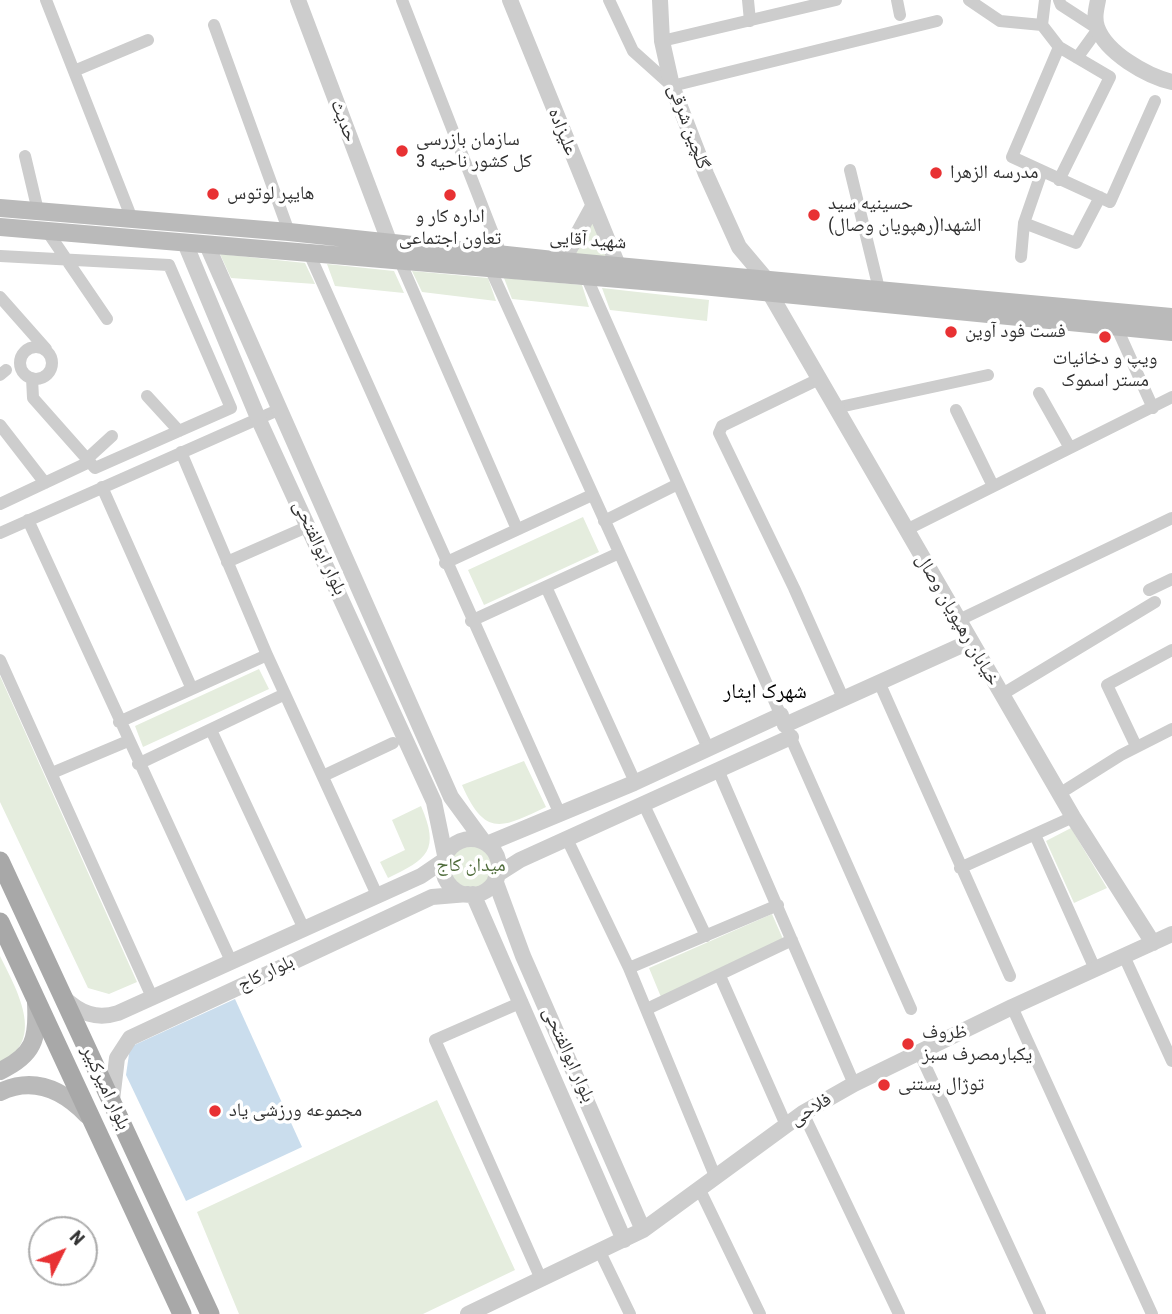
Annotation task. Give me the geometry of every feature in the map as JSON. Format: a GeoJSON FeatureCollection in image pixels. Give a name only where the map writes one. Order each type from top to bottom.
{"type":"FeatureCollection","features":[{"type":"Feature","properties":{"kind":"main road","name":"شهید آقایی"},"geometry":{"type":"LineString","coordinates":[[0,208],[389,241],[586,276],[879,289],[1116,326],[1172,332]]}},
{"type":"Feature","properties":{"kind":"main road","name":"شهید آقایی"},"geometry":{"type":"LineString","coordinates":[[0,227],[400,261],[617,263],[729,276],[768,286],[1020,309],[1172,317]]}},
{"type":"Feature","properties":{"kind":"main road","name":"بلوار امیرکبیر"},"geometry":{"type":"LineString","coordinates":[[0,861],[210,1314]]}},
{"type":"Feature","properties":{"kind":"main road","name":"بلوار امیرکبیر"},"geometry":{"type":"LineString","coordinates":[[0,922],[182,1314]]}},
{"type":"Feature","properties":{"kind":"main road"},"geometry":{"type":"LineString","coordinates":[[0,1072],[24,1057],[31,1046],[36,1030],[36,1003]]}},
{"type":"Feature","properties":{"kind":"main road"},"geometry":{"type":"LineString","coordinates":[[0,1072],[8,1070],[15,1076],[13,1084],[4,1090]]}},
{"type":"Feature","properties":{"kind":"main road"},"geometry":{"type":"LineString","coordinates":[[4,1090],[32,1085],[50,1088],[69,1098],[90,1117]]}},
{"type":"Feature","properties":{"kind":"street"},"geometry":{"type":"LineString","coordinates":[[46,0],[132,219]]}},
{"type":"Feature","properties":{"kind":"street","name":"حدیث"},"geometry":{"type":"LineString","coordinates":[[298,0],[389,241]]}},
{"type":"Feature","properties":{"kind":"street"},"geometry":{"type":"LineString","coordinates":[[402,0],[496,261],[592,495],[708,748]]}},
{"type":"Feature","properties":{"kind":"street","name":"علیزاده"},"geometry":{"type":"LineString","coordinates":[[510,0],[592,208],[617,263]]}},
{"type":"Feature","properties":{"kind":"street"},"geometry":{"type":"LineString","coordinates":[[609,0],[633,51],[672,86],[937,21]]}},
{"type":"Feature","properties":{"kind":"street","name":"گلچین شرقی"},"geometry":{"type":"LineString","coordinates":[[660,0],[662,41],[672,86],[706,174],[739,247],[768,286]]}},
{"type":"Feature","properties":{"kind":"street"},"geometry":{"type":"LineString","coordinates":[[747,0],[750,21]]}},
{"type":"Feature","properties":{"kind":"street"},"geometry":{"type":"LineString","coordinates":[[662,41],[836,0]]}},
{"type":"Feature","properties":{"kind":"street"},"geometry":{"type":"LineString","coordinates":[[897,0],[900,15]]}},
{"type":"Feature","properties":{"kind":"street"},"geometry":{"type":"LineString","coordinates":[[969,0],[1000,21],[1042,25]]}},
{"type":"Feature","properties":{"kind":"street"},"geometry":{"type":"LineString","coordinates":[[1045,0],[1042,25],[1059,47],[1110,77],[1059,180]]}},
{"type":"Feature","properties":{"kind":"street"},"geometry":{"type":"LineString","coordinates":[[1059,0],[1098,29]]}},
{"type":"Feature","properties":{"kind":"street"},"geometry":{"type":"LineString","coordinates":[[1098,0],[1095,15],[1098,29],[1106,42],[1128,60],[1172,82]]}},
{"type":"Feature","properties":{"kind":"street"},"geometry":{"type":"LineString","coordinates":[[214,25],[289,232]]}},
{"type":"Feature","properties":{"kind":"street"},"geometry":{"type":"LineString","coordinates":[[1077,58],[1098,29]]}},
{"type":"Feature","properties":{"kind":"street"},"geometry":{"type":"LineString","coordinates":[[74,71],[148,40]]}},
{"type":"Feature","properties":{"kind":"street"},"geometry":{"type":"LineString","coordinates":[[1059,47],[1012,158],[1110,202],[1155,101]]}},
{"type":"Feature","properties":{"kind":"street"},"geometry":{"type":"LineString","coordinates":[[25,156],[38,211]]}},
{"type":"Feature","properties":{"kind":"street"},"geometry":{"type":"LineString","coordinates":[[850,170],[879,289]]}},
{"type":"Feature","properties":{"kind":"street"},"geometry":{"type":"LineString","coordinates":[[1021,257],[1024,223],[1042,171]]}},
{"type":"Feature","properties":{"kind":"street"},"geometry":{"type":"LineString","coordinates":[[1024,223],[1076,243],[1100,197]]}},
{"type":"Feature","properties":{"kind":"street"},"geometry":{"type":"LineString","coordinates":[[563,261],[592,208]]}},
{"type":"Feature","properties":{"kind":"street"},"geometry":{"type":"LineString","coordinates":[[47,231],[63,259],[107,319]]}},
{"type":"Feature","properties":{"kind":"street","name":"بلوار ابوالفتحی"},"geometry":{"type":"LineString","coordinates":[[185,243],[258,418],[434,802],[444,858]]}},
{"type":"Feature","properties":{"kind":"street","name":"بلوار ابوالفتحی"},"geometry":{"type":"LineString","coordinates":[[207,244],[451,797],[485,843]]}},
{"type":"Feature","properties":{"kind":"street"},"geometry":{"type":"LineString","coordinates":[[729,276],[738,268],[739,247]]}},
{"type":"Feature","properties":{"kind":"street"},"geometry":{"type":"LineString","coordinates":[[309,253],[559,814]]}},
{"type":"Feature","properties":{"kind":"street"},"geometry":{"type":"LineString","coordinates":[[0,256],[169,265],[231,408],[95,468],[33,398],[32,378],[20,366],[25,351],[41,347],[48,351]]}},
{"type":"Feature","properties":{"kind":"street"},"geometry":{"type":"LineString","coordinates":[[400,261],[517,529]]}},
{"type":"Feature","properties":{"kind":"street"},"geometry":{"type":"LineString","coordinates":[[586,276],[676,485],[786,725],[911,1009]]}},
{"type":"Feature","properties":{"kind":"street","name":"خیابان رهپویان وصال"},"geometry":{"type":"LineString","coordinates":[[768,286],[969,642],[1073,817],[1153,943]]}},
{"type":"Feature","properties":{"kind":"street"},"geometry":{"type":"LineString","coordinates":[[0,297],[48,351],[52,367],[40,378],[32,378]]}},
{"type":"Feature","properties":{"kind":"street"},"geometry":{"type":"LineString","coordinates":[[1116,326],[1153,408]]}},
{"type":"Feature","properties":{"kind":"street"},"geometry":{"type":"LineString","coordinates":[[835,408],[988,375]]}},
{"type":"Feature","properties":{"kind":"street"},"geometry":{"type":"LineString","coordinates":[[819,379],[718,429],[843,698]]}},
{"type":"Feature","properties":{"kind":"street"},"geometry":{"type":"LineString","coordinates":[[1039,393],[1070,448]]}},
{"type":"Feature","properties":{"kind":"street"},"geometry":{"type":"LineString","coordinates":[[147,396],[179,431]]}},
{"type":"Feature","properties":{"kind":"street"},"geometry":{"type":"LineString","coordinates":[[906,530],[1172,397]]}},
{"type":"Feature","properties":{"kind":"street"},"geometry":{"type":"LineString","coordinates":[[0,533],[278,410]]}},
{"type":"Feature","properties":{"kind":"street"},"geometry":{"type":"LineString","coordinates":[[956,410],[993,486]]}},
{"type":"Feature","properties":{"kind":"street"},"geometry":{"type":"LineString","coordinates":[[0,425],[45,483]]}},
{"type":"Feature","properties":{"kind":"street"},"geometry":{"type":"LineString","coordinates":[[0,504],[86,461],[112,436]]}},
{"type":"Feature","properties":{"kind":"street"},"geometry":{"type":"LineString","coordinates":[[181,452],[267,655],[377,895]]}},
{"type":"Feature","properties":{"kind":"street"},"geometry":{"type":"LineString","coordinates":[[604,521],[676,485]]}},
{"type":"Feature","properties":{"kind":"street"},"geometry":{"type":"LineString","coordinates":[[102,487],[192,689]]}},
{"type":"Feature","properties":{"kind":"street"},"geometry":{"type":"LineString","coordinates":[[445,562],[592,495]]}},
{"type":"Feature","properties":{"kind":"street"},"geometry":{"type":"LineString","coordinates":[[957,621],[1172,518]]}},
{"type":"Feature","properties":{"kind":"street"},"geometry":{"type":"LineString","coordinates":[[28,520],[138,764],[231,961]]}},
{"type":"Feature","properties":{"kind":"street"},"geometry":{"type":"LineString","coordinates":[[227,562],[309,526]]}},
{"type":"Feature","properties":{"kind":"street"},"geometry":{"type":"LineString","coordinates":[[471,621],[547,589],[619,553]]}},
{"type":"Feature","properties":{"kind":"street"},"geometry":{"type":"LineString","coordinates":[[1149,590],[1172,579]]}},
{"type":"Feature","properties":{"kind":"street"},"geometry":{"type":"LineString","coordinates":[[547,589],[635,782]]}},
{"type":"Feature","properties":{"kind":"street"},"geometry":{"type":"LineString","coordinates":[[1001,695],[1155,602]]}},
{"type":"Feature","properties":{"kind":"street"},"geometry":{"type":"LineString","coordinates":[[356,627],[374,621]]}},
{"type":"Feature","properties":{"kind":"street"},"geometry":{"type":"LineString","coordinates":[[786,725],[708,748],[511,837],[485,843],[466,839],[457,842],[444,858],[448,883],[471,894],[489,887],[496,877],[520,860],[681,788],[718,770],[786,725],[969,642]]}},
{"type":"Feature","properties":{"kind":"street"},"geometry":{"type":"LineString","coordinates":[[1136,746],[1107,685],[1172,650]]}},
{"type":"Feature","properties":{"kind":"street"},"geometry":{"type":"LineString","coordinates":[[119,722],[267,655]]}},
{"type":"Feature","properties":{"kind":"street"},"geometry":{"type":"LineString","coordinates":[[0,660],[152,996]]}},
{"type":"Feature","properties":{"kind":"street"},"geometry":{"type":"LineString","coordinates":[[879,682],[1010,976]]}},
{"type":"Feature","properties":{"kind":"street"},"geometry":{"type":"LineString","coordinates":[[138,764],[285,694]]}},
{"type":"Feature","properties":{"kind":"street"},"geometry":{"type":"LineString","coordinates":[[1059,794],[1136,746],[1172,729]]}},
{"type":"Feature","properties":{"kind":"street"},"geometry":{"type":"LineString","coordinates":[[211,730],[304,929]]}},
{"type":"Feature","properties":{"kind":"street"},"geometry":{"type":"LineString","coordinates":[[52,773],[128,741]]}},
{"type":"Feature","properties":{"kind":"street"},"geometry":{"type":"LineString","coordinates":[[323,776],[393,743]]}},
{"type":"Feature","properties":{"kind":"street"},"geometry":{"type":"LineString","coordinates":[[670,765],[681,788]]}},
{"type":"Feature","properties":{"kind":"street"},"geometry":{"type":"LineString","coordinates":[[718,770],[855,1084]]}},
{"type":"Feature","properties":{"kind":"street"},"geometry":{"type":"LineString","coordinates":[[434,802],[441,812],[447,814],[452,808],[451,797]]}},
{"type":"Feature","properties":{"kind":"street"},"geometry":{"type":"LineString","coordinates":[[644,805],[706,936]]}},
{"type":"Feature","properties":{"kind":"street"},"geometry":{"type":"LineString","coordinates":[[960,868],[1073,817]]}},
{"type":"Feature","properties":{"kind":"street"},"geometry":{"type":"LineString","coordinates":[[1035,835],[1095,969]]}},
{"type":"Feature","properties":{"kind":"street"},"geometry":{"type":"LineString","coordinates":[[511,837],[507,841],[507,848],[511,856],[520,860]]}},
{"type":"Feature","properties":{"kind":"street"},"geometry":{"type":"LineString","coordinates":[[567,839],[629,968],[715,1176]]}},
{"type":"Feature","properties":{"kind":"street"},"geometry":{"type":"LineString","coordinates":[[485,843],[495,855],[496,877]]}},
{"type":"Feature","properties":{"kind":"street","name":"بلوار کاج"},"geometry":{"type":"LineString","coordinates":[[62,997],[92,1016],[104,1017],[118,1013],[421,877],[444,858]]}},
{"type":"Feature","properties":{"kind":"street"},"geometry":{"type":"LineString","coordinates":[[421,877],[429,874],[437,881],[439,888],[432,897]]}},
{"type":"Feature","properties":{"kind":"street","name":"بلوار ابوالفتحی"},"geometry":{"type":"LineString","coordinates":[[496,877],[505,909],[643,1230]]}},
{"type":"Feature","properties":{"kind":"street","name":"بلوار ابوالفتحی"},"geometry":{"type":"LineString","coordinates":[[471,894],[522,1002],[624,1240]]}},
{"type":"Feature","properties":{"kind":"street","name":"بلوار کاج"},"geometry":{"type":"LineString","coordinates":[[133,1037],[432,897],[471,894]]}},
{"type":"Feature","properties":{"kind":"street"},"geometry":{"type":"LineString","coordinates":[[482,917],[485,906],[490,902],[496,902],[505,909]]}},
{"type":"Feature","properties":{"kind":"street"},"geometry":{"type":"LineString","coordinates":[[629,968],[778,905]]}},
{"type":"Feature","properties":{"kind":"street","name":"فلاحی"},"geometry":{"type":"LineString","coordinates":[[468,1314],[498,1307],[541,1279],[643,1230],[803,1112],[1012,1007],[1172,934]]}},
{"type":"Feature","properties":{"kind":"street"},"geometry":{"type":"LineString","coordinates":[[646,1009],[792,940]]}},
{"type":"Feature","properties":{"kind":"street"},"geometry":{"type":"LineString","coordinates":[[1124,956],[1172,1061]]}},
{"type":"Feature","properties":{"kind":"street"},"geometry":{"type":"LineString","coordinates":[[720,976],[786,1125]]}},
{"type":"Feature","properties":{"kind":"street"},"geometry":{"type":"LineString","coordinates":[[193,979],[203,1002]]}},
{"type":"Feature","properties":{"kind":"street"},"geometry":{"type":"LineString","coordinates":[[522,1002],[435,1040],[541,1279]]}},
{"type":"Feature","properties":{"kind":"street"},"geometry":{"type":"LineString","coordinates":[[1012,1007],[1152,1314]]}},
{"type":"Feature","properties":{"kind":"street"},"geometry":{"type":"LineString","coordinates":[[112,1102],[117,1058],[120,1049],[133,1037],[118,1027],[115,1020],[118,1013]]}},
{"type":"Feature","properties":{"kind":"street"},"geometry":{"type":"LineString","coordinates":[[919,1052],[1040,1314]]}},
{"type":"Feature","properties":{"kind":"street"},"geometry":{"type":"LineString","coordinates":[[551,1069],[570,1060]]}},
{"type":"Feature","properties":{"kind":"street"},"geometry":{"type":"LineString","coordinates":[[803,1112],[899,1314]]}},
{"type":"Feature","properties":{"kind":"street"},"geometry":{"type":"LineString","coordinates":[[699,1188],[760,1314]]}},
{"type":"Feature","properties":{"kind":"street"},"geometry":{"type":"LineString","coordinates":[[600,1252],[629,1314]]}},
{"type":"Feature","properties":{"kind":"green space"},"geometry":{"type":"Polygon","coordinates":[[[591,218],[607,257],[572,256],[591,218]]]}},
{"type":"Feature","properties":{"kind":"green space"},"geometry":{"type":"Polygon","coordinates":[[[220,254],[305,263],[315,284],[231,278],[220,254]]]}},
{"type":"Feature","properties":{"kind":"green space"},"geometry":{"type":"Polygon","coordinates":[[[327,264],[394,271],[404,293],[335,286],[327,264]]]}},
{"type":"Feature","properties":{"kind":"green space"},"geometry":{"type":"Polygon","coordinates":[[[412,271],[488,278],[496,301],[422,292],[412,271]]]}},
{"type":"Feature","properties":{"kind":"green space"},"geometry":{"type":"Polygon","coordinates":[[[504,278],[582,285],[589,307],[512,299],[504,278]]]}},
{"type":"Feature","properties":{"kind":"green space"},"geometry":{"type":"Polygon","coordinates":[[[602,288],[709,300],[707,321],[610,310],[602,288]]]}},
{"type":"Feature","properties":{"kind":"green space"},"geometry":{"type":"Polygon","coordinates":[[[583,517],[599,552],[484,605],[468,570],[583,517]]]}},
{"type":"Feature","properties":{"kind":"green space"},"geometry":{"type":"Polygon","coordinates":[[[259,669],[269,689],[143,747],[135,726],[259,669]]]}},
{"type":"Feature","properties":{"kind":"green space"},"geometry":{"type":"Polygon","coordinates":[[[0,676],[137,982],[109,994],[88,988],[0,802],[0,676]]]}},
{"type":"Feature","properties":{"kind":"green space"},"geometry":{"type":"Polygon","coordinates":[[[524,761],[546,807],[506,823],[487,821],[470,802],[462,785],[524,761]]]}},
{"type":"Feature","properties":{"kind":"green space"},"geometry":{"type":"Polygon","coordinates":[[[421,806],[429,833],[427,851],[413,865],[388,878],[380,862],[405,850],[392,820],[421,806]]]}},
{"type":"Feature","properties":{"kind":"green space"},"geometry":{"type":"Polygon","coordinates":[[[1071,828],[1107,888],[1074,903],[1046,841],[1071,828]]]}},
{"type":"Feature","properties":{"kind":"green space","name":"میدان کاج"},"geometry":{"type":"Polygon","coordinates":[[[472,844],[487,851],[494,866],[487,881],[472,888],[457,881],[450,866],[457,851],[472,844]]]}},
{"type":"Feature","properties":{"kind":"green space"},"geometry":{"type":"Polygon","coordinates":[[[772,914],[783,939],[661,997],[649,968],[772,914]]]}},
{"type":"Feature","properties":{"kind":"green space"},"geometry":{"type":"Polygon","coordinates":[[[0,956],[19,998],[25,1027],[22,1041],[14,1053],[0,1062],[0,956]]]}},
{"type":"Feature","properties":{"kind":"green space"},"geometry":{"type":"Polygon","coordinates":[[[437,1100],[515,1270],[423,1314],[239,1314],[197,1212],[437,1100]]]}},
{"type":"Feature","properties":{"kind":"water","name":"مجموعه ورزشی یاد"},"geometry":{"type":"Polygon","coordinates":[[[235,999],[302,1147],[186,1201],[126,1075],[130,1047],[235,999]]]}},
{"type":"Feature","properties":{"kind":"place","name":"سازمان بازرسی کل کشور ناحیه 3"},"geometry":{"type":"Point","coordinates":[402,151]}},
{"type":"Feature","properties":{"kind":"place","name":"مدرسه الزهرا"},"geometry":{"type":"Point","coordinates":[936,173]}},
{"type":"Feature","properties":{"kind":"place","name":"هایپر لوتوس"},"geometry":{"type":"Point","coordinates":[213,194]}},
{"type":"Feature","properties":{"kind":"place","name":"اداره کار و تعاون اجتماعی"},"geometry":{"type":"Point","coordinates":[450,195]}},
{"type":"Feature","properties":{"kind":"place","name":"حسینیه سید الشهدا(رهپویان وصال)"},"geometry":{"type":"Point","coordinates":[814,215]}},
{"type":"Feature","properties":{"kind":"place","name":"فست فود آوین"},"geometry":{"type":"Point","coordinates":[951,332]}},
{"type":"Feature","properties":{"kind":"place","name":"ویپ و دخانیات مستر اسموک"},"geometry":{"type":"Point","coordinates":[1105,337]}},
{"type":"Feature","properties":{"kind":"place","name":"ظروف یکبارمصرف سبز"},"geometry":{"type":"Point","coordinates":[908,1044]}},
{"type":"Feature","properties":{"kind":"place","name":"توژال بستنی"},"geometry":{"type":"Point","coordinates":[884,1085]}},
{"type":"Feature","properties":{"kind":"place","name":"مجموعه ورزشی یاد"},"geometry":{"type":"Point","coordinates":[215,1111]}},
{"type":"Feature","properties":{"kind":"district","name":"شهرک ایثار"},"geometry":{"type":"Point","coordinates":[765,693]}}]}
